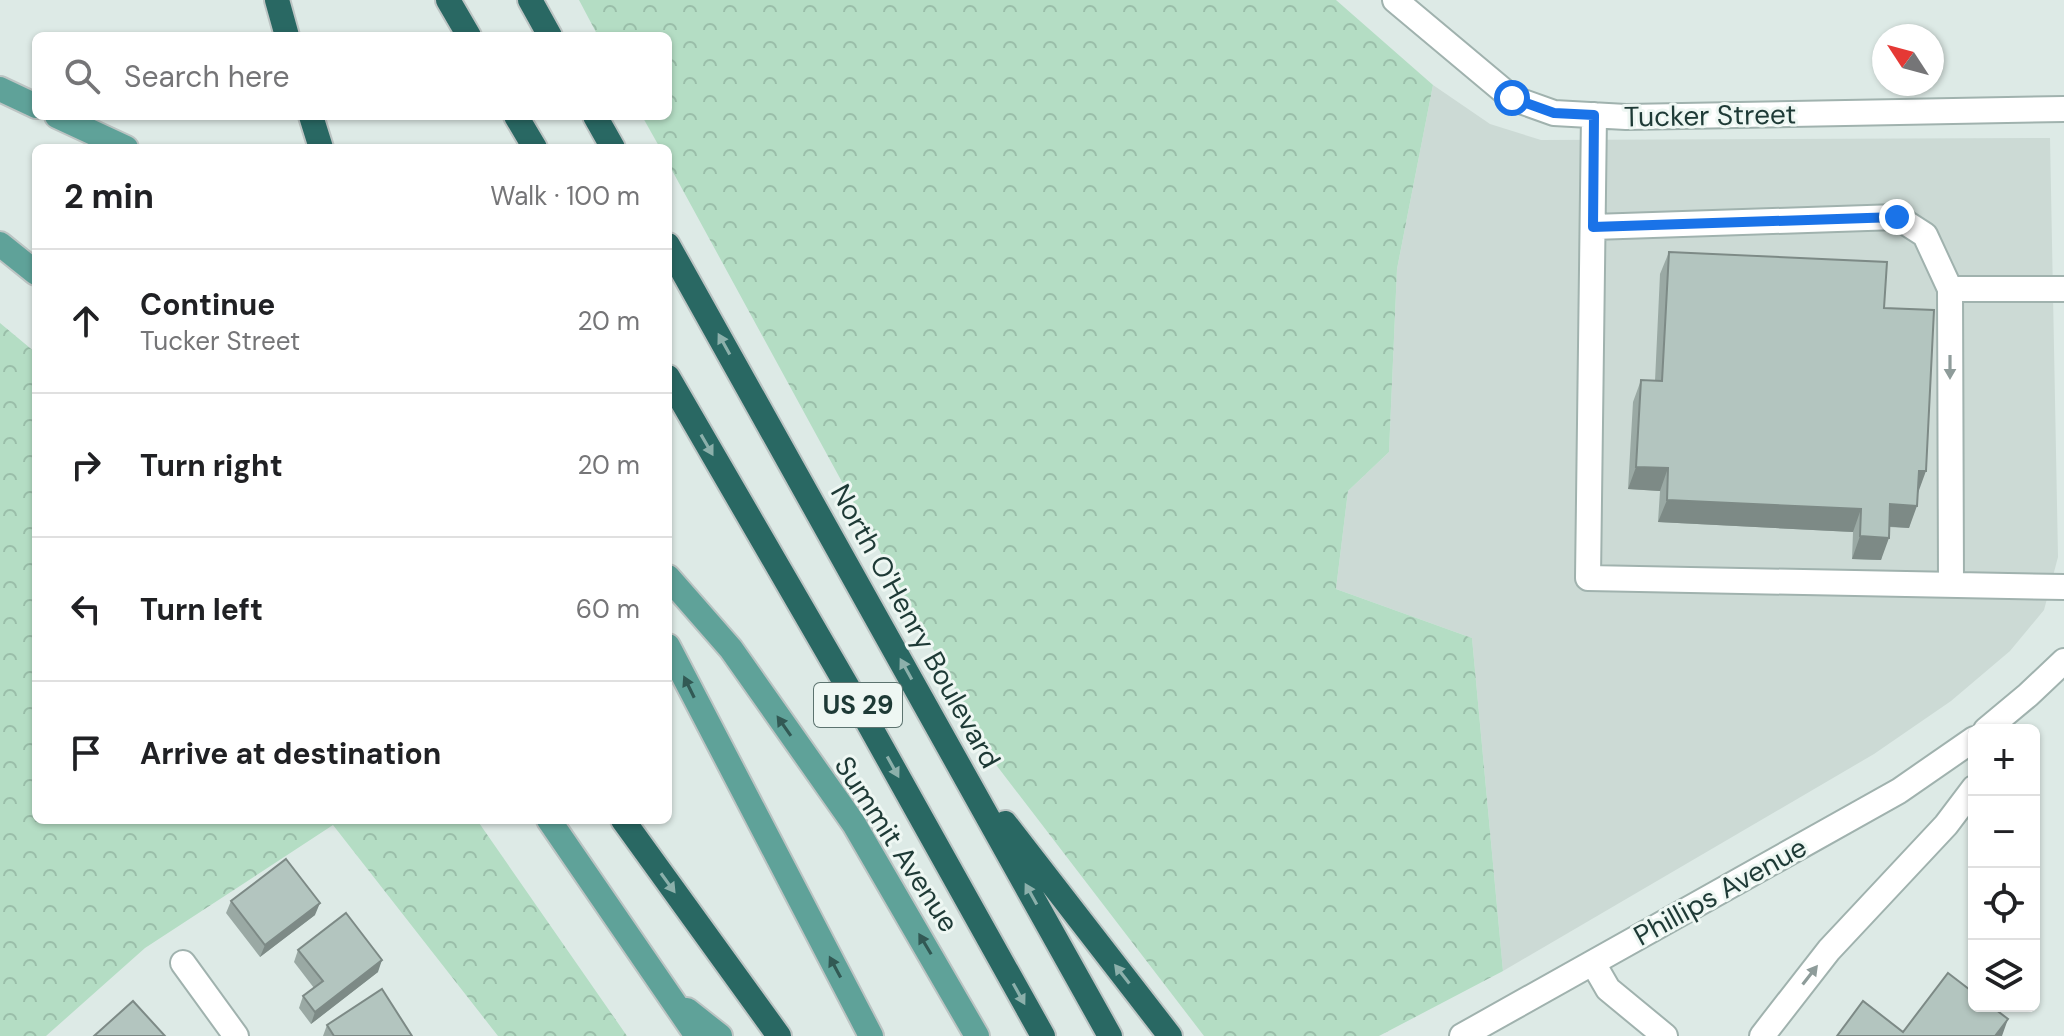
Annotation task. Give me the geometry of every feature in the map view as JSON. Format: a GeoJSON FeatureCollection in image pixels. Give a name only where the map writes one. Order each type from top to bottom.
{"type":"FeatureCollection","features":[{"type":"Feature","properties":{"kind":"highway"},"geometry":{"type":"LineString","coordinates":[[277,0],[286,32]]}},
{"type":"Feature","properties":{"kind":"highway"},"geometry":{"type":"LineString","coordinates":[[448,0],[467,32]]}},
{"type":"Feature","properties":{"kind":"highway"},"geometry":{"type":"LineString","coordinates":[[530,0],[548,32]]}},
{"type":"Feature","properties":{"kind":"highway"},"geometry":{"type":"LineString","coordinates":[[312,120],[320,144]]}},
{"type":"Feature","properties":{"kind":"highway"},"geometry":{"type":"LineString","coordinates":[[518,120],[533,144]]}},
{"type":"Feature","properties":{"kind":"highway"},"geometry":{"type":"LineString","coordinates":[[597,120],[611,144]]}},
{"type":"Feature","properties":{"kind":"highway","name":"North O'Henry Boulevard"},"geometry":{"type":"LineString","coordinates":[[672,252],[1110,1036]]}},
{"type":"Feature","properties":{"kind":"highway","name":"US 29"},"geometry":{"type":"LineString","coordinates":[[672,384],[849,689],[1043,1036]]}},
{"type":"Feature","properties":{"kind":"highway"},"geometry":{"type":"LineString","coordinates":[[958,761],[1170,1036]]}},
{"type":"Feature","properties":{"kind":"highway"},"geometry":{"type":"LineString","coordinates":[[626,824],[779,1036]]}},
{"type":"Feature","properties":{"kind":"main road"},"geometry":{"type":"LineString","coordinates":[[0,89],[32,104]]}},
{"type":"Feature","properties":{"kind":"main road"},"geometry":{"type":"LineString","coordinates":[[66,120],[117,144]]}},
{"type":"Feature","properties":{"kind":"main road"},"geometry":{"type":"LineString","coordinates":[[0,244],[32,270]]}},
{"type":"Feature","properties":{"kind":"main road","name":"Summit Avenue"},"geometry":{"type":"LineString","coordinates":[[672,582],[731,649],[854,824],[977,1036]]}},
{"type":"Feature","properties":{"kind":"main road"},"geometry":{"type":"LineString","coordinates":[[672,654],[871,1036]]}},
{"type":"Feature","properties":{"kind":"main road"},"geometry":{"type":"LineString","coordinates":[[552,824],[697,1036]]}},
{"type":"Feature","properties":{"kind":"main road"},"geometry":{"type":"LineString","coordinates":[[670,996],[720,1036]]}},
{"type":"Feature","properties":{"kind":"street","name":"Tucker Street"},"geometry":{"type":"LineString","coordinates":[[1395,0],[1512,98],[1554,113],[1626,117],[2064,109]]}},
{"type":"Feature","properties":{"kind":"street"},"geometry":{"type":"LineString","coordinates":[[1594,115],[1588,578],[2064,587]]}},
{"type":"Feature","properties":{"kind":"street"},"geometry":{"type":"LineString","coordinates":[[1593,227],[1897,217],[1925,235],[1950,289],[1951,584]]}},
{"type":"Feature","properties":{"kind":"street"},"geometry":{"type":"LineString","coordinates":[[1950,289],[2064,289]]}},
{"type":"Feature","properties":{"kind":"street","name":"Phillips Avenue"},"geometry":{"type":"LineString","coordinates":[[1994,724],[2064,661]]}},
{"type":"Feature","properties":{"kind":"street","name":"Phillips Avenue"},"geometry":{"type":"LineString","coordinates":[[1462,1036],[1899,791],[1968,743]]}},
{"type":"Feature","properties":{"kind":"street"},"geometry":{"type":"LineString","coordinates":[[1762,1036],[1829,950],[1946,825],[1968,796]]}},
{"type":"Feature","properties":{"kind":"street"},"geometry":{"type":"LineString","coordinates":[[183,963],[236,1036]]}},
{"type":"Feature","properties":{"kind":"street"},"geometry":{"type":"LineString","coordinates":[[1593,963],[1608,989],[1665,1036]]}},
{"type":"Feature","properties":{"kind":"shaded area"},"geometry":{"type":"Polygon","coordinates":[[[1433,85],[1490,124],[1541,140],[2050,138],[2058,557],[2044,610],[2010,651],[1951,701],[1874,754],[1503,971],[1472,638],[1336,589],[1348,491],[1389,452],[1397,269],[1433,85]]]}},
{"type":"Feature","properties":{"kind":"green space"},"geometry":{"type":"Polygon","coordinates":[[[579,0],[1336,0],[1433,85],[1397,269],[1389,452],[1348,491],[1336,589],[1472,638],[1503,971],[1379,1036],[1204,1036],[997,766],[672,170],[672,144],[658,144],[644,120],[672,120],[672,32],[596,32],[579,0]]]}},
{"type":"Feature","properties":{"kind":"green space"},"geometry":{"type":"Polygon","coordinates":[[[0,323],[32,350],[32,824],[480,824],[627,1036],[498,1036],[333,825],[145,948],[46,1036],[0,1036],[0,323]]]}},
{"type":"Feature","properties":{"kind":"building"},"geometry":{"type":"Polygon","coordinates":[[[1669,252],[1887,262],[1884,308],[1934,310],[1926,471],[1919,471],[1917,506],[1890,504],[1889,538],[1860,536],[1861,509],[1667,500],[1668,468],[1636,467],[1641,380],[1662,381],[1669,252]]]}},
{"type":"Feature","properties":{"kind":"building"},"geometry":{"type":"Polygon","coordinates":[[[286,859],[320,903],[265,945],[231,901],[286,859]]]}},
{"type":"Feature","properties":{"kind":"building"},"geometry":{"type":"Polygon","coordinates":[[[346,913],[382,960],[315,1012],[303,996],[323,981],[298,950],[346,913]]]}},
{"type":"Feature","properties":{"kind":"building"},"geometry":{"type":"Polygon","coordinates":[[[1948,973],[1968,988],[1968,1012],[1999,1012],[2008,1019],[1995,1036],[1837,1036],[1863,1001],[1903,1032],[1948,973]]]}},
{"type":"Feature","properties":{"kind":"building"},"geometry":{"type":"Polygon","coordinates":[[[382,989],[412,1036],[334,1036],[327,1025],[382,989]]]}},
{"type":"Feature","properties":{"kind":"building"},"geometry":{"type":"Polygon","coordinates":[[[133,1001],[165,1036],[94,1036],[133,1001]]]}},
{"type":"Feature","properties":{"kind":"route"},"geometry":{"type":"LineString","coordinates":[[1512,98],[1554,113],[1594,115],[1593,227],[1897,217]]}}]}
